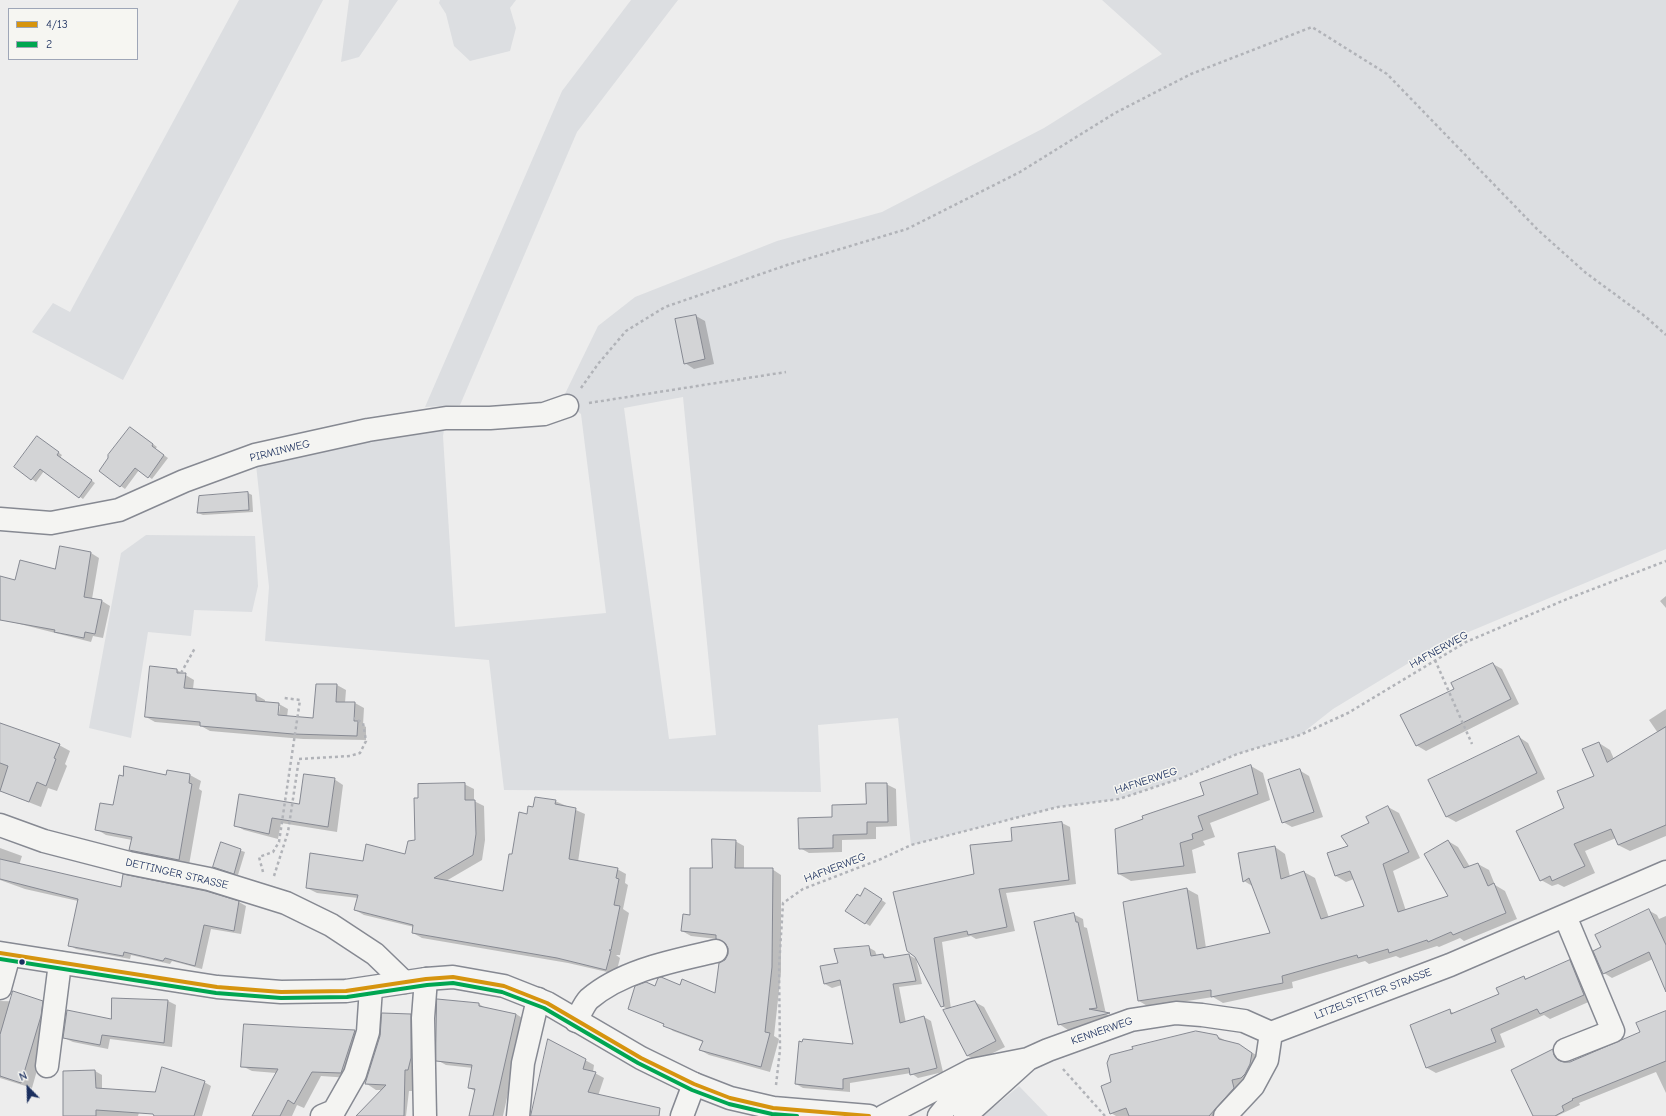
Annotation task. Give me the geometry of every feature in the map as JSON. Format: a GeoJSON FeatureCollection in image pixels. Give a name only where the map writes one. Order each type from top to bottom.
{"type":"FeatureCollection","features":[{"type":"Feature","properties":{"kind":"street","name":"PIRMINWEG"},"geometry":{"type":"LineString","coordinates":[[0,519],[51,523],[119,510],[184,481],[256,455],[368,430],[446,418],[490,418],[544,414],[567,406]]}},
{"type":"Feature","properties":{"kind":"street","name":"DETTINGER STRASSE"},"geometry":{"type":"LineString","coordinates":[[0,825],[44,841],[129,863],[209,879],[286,903],[331,925],[375,954],[404,982]]}},
{"type":"Feature","properties":{"kind":"street","name":"LITZELSTETTER STRASSE"},"geometry":{"type":"LineString","coordinates":[[1271,1033],[1450,965],[1666,872]]}},
{"type":"Feature","properties":{"kind":"street"},"geometry":{"type":"LineString","coordinates":[[1565,916],[1612,1031],[1565,1050]]}},
{"type":"Feature","properties":{"kind":"street"},"geometry":{"type":"LineString","coordinates":[[576,1020],[588,1000],[614,981],[673,961],[716,951]]}},
{"type":"Feature","properties":{"kind":"street"},"geometry":{"type":"LineString","coordinates":[[0,988],[4,954],[241,989],[281,992],[346,991],[426,979],[454,977],[504,986],[538,999],[641,1058],[694,1084],[730,1098],[772,1112],[869,1116]]}},
{"type":"Feature","properties":{"kind":"street"},"geometry":{"type":"LineString","coordinates":[[47,1066],[60,963]]}},
{"type":"Feature","properties":{"kind":"street"},"geometry":{"type":"LineString","coordinates":[[425,1116],[423,1018],[426,979]]}},
{"type":"Feature","properties":{"kind":"street"},"geometry":{"type":"LineString","coordinates":[[330,1114],[357,1067],[368,1032],[372,988]]}},
{"type":"Feature","properties":{"kind":"street"},"geometry":{"type":"LineString","coordinates":[[518,1116],[523,1063],[538,999]]}},
{"type":"Feature","properties":{"kind":"street","name":"KENNERWEG"},"geometry":{"type":"LineString","coordinates":[[884,1116],[972,1070],[1004,1064],[1038,1055],[1131,1020],[1176,1013],[1244,1021],[1271,1033]]}},
{"type":"Feature","properties":{"kind":"street"},"geometry":{"type":"LineString","coordinates":[[1225,1116],[1253,1086],[1267,1060],[1271,1033]]}},
{"type":"Feature","properties":{"kind":"street","name":"KENNERWEG"},"geometry":{"type":"LineString","coordinates":[[965,1116],[1038,1055]]}},
{"type":"Feature","properties":{"kind":"street","name":"KENNERWEG"},"geometry":{"type":"LineString","coordinates":[[939,1116],[948,1104],[968,1085],[1004,1064]]}},
{"type":"Feature","properties":{"kind":"street"},"geometry":{"type":"LineString","coordinates":[[682,1116],[694,1084]]}},
{"type":"Feature","properties":{"kind":"path"},"geometry":{"type":"LineString","coordinates":[[567,406],[598,364],[626,332],[664,307],[788,265],[907,229],[1020,172],[1115,113],[1191,74],[1312,27],[1388,74],[1538,230],[1586,273],[1646,317],[1666,334]]}},
{"type":"Feature","properties":{"kind":"path"},"geometry":{"type":"LineString","coordinates":[[567,406],[786,372]]}},
{"type":"Feature","properties":{"kind":"path","name":"HAFNERWEG"},"geometry":{"type":"LineString","coordinates":[[772,1112],[780,1050],[779,967],[783,903],[798,892],[881,859],[911,845],[1058,807],[1119,800],[1182,778],[1237,754],[1300,735],[1348,713],[1466,642],[1520,618],[1666,561]]}},
{"type":"Feature","properties":{"kind":"path"},"geometry":{"type":"LineString","coordinates":[[181,673],[195,648]]}},
{"type":"Feature","properties":{"kind":"path"},"geometry":{"type":"LineString","coordinates":[[1435,660],[1472,744]]}},
{"type":"Feature","properties":{"kind":"path"},"geometry":{"type":"LineString","coordinates":[[266,897],[259,857],[273,852],[279,842],[300,700],[284,698]]}},
{"type":"Feature","properties":{"kind":"path"},"geometry":{"type":"LineString","coordinates":[[266,897],[288,832],[299,759],[350,756],[360,753],[366,741],[363,723],[354,718]]}},
{"type":"Feature","properties":{"kind":"path"},"geometry":{"type":"LineString","coordinates":[[1038,1055],[1105,1116]]}},
{"type":"Feature","properties":{"kind":"shaded area"},"geometry":{"type":"Polygon","coordinates":[[[239,0],[323,0],[123,380],[32,332],[53,303],[70,312],[239,0]]]}},
{"type":"Feature","properties":{"kind":"shaded area"},"geometry":{"type":"Polygon","coordinates":[[[349,0],[398,0],[359,57],[341,62],[349,0]]]}},
{"type":"Feature","properties":{"kind":"shaded area"},"geometry":{"type":"Polygon","coordinates":[[[440,0],[516,0],[510,8],[516,28],[510,51],[470,61],[454,46],[446,14],[439,3],[440,0]]]}},
{"type":"Feature","properties":{"kind":"shaded area"},"geometry":{"type":"Polygon","coordinates":[[[631,0],[678,0],[577,132],[460,405],[425,407],[562,91],[631,0]]]}},
{"type":"Feature","properties":{"kind":"shaded area"},"geometry":{"type":"Polygon","coordinates":[[[1102,0],[1666,0],[1666,549],[1440,644],[1333,709],[1300,735],[1237,754],[1182,778],[1119,799],[1058,807],[911,845],[898,718],[818,725],[821,792],[504,790],[489,660],[265,641],[269,587],[255,455],[446,418],[443,436],[455,627],[606,613],[581,414],[562,400],[598,326],[635,297],[777,241],[882,212],[1044,128],[1162,54],[1102,0]],[[683,397],[624,408],[669,739],[716,735],[683,397]]]}},
{"type":"Feature","properties":{"kind":"shaded area"},"geometry":{"type":"Polygon","coordinates":[[[146,535],[255,536],[258,586],[252,612],[194,610],[191,636],[148,632],[131,738],[89,728],[121,553],[146,535]]]}},
{"type":"Feature","properties":{"kind":"shaded area"},"geometry":{"type":"Polygon","coordinates":[[[1019,1086],[1048,1116],[983,1116],[1019,1086]]]}},
{"type":"Feature","properties":{"kind":"building"},"geometry":{"type":"Polygon","coordinates":[[[696,315],[705,359],[684,364],[675,319],[696,315]]]}},
{"type":"Feature","properties":{"kind":"building"},"geometry":{"type":"Polygon","coordinates":[[[130,427],[153,444],[152,446],[164,455],[148,478],[135,468],[120,487],[99,471],[108,458],[108,455],[130,427]]]}},
{"type":"Feature","properties":{"kind":"building"},"geometry":{"type":"Polygon","coordinates":[[[37,436],[59,452],[57,455],[92,480],[79,498],[40,469],[31,480],[14,467],[37,436]]]}},
{"type":"Feature","properties":{"kind":"building"},"geometry":{"type":"Polygon","coordinates":[[[248,492],[249,510],[197,513],[199,496],[248,492]]]}},
{"type":"Feature","properties":{"kind":"building"},"geometry":{"type":"Polygon","coordinates":[[[60,546],[91,552],[84,597],[102,600],[95,634],[85,632],[84,638],[54,632],[55,630],[0,620],[0,576],[15,580],[20,560],[55,569],[60,546]]]}},
{"type":"Feature","properties":{"kind":"building"},"geometry":{"type":"Polygon","coordinates":[[[1493,663],[1511,699],[1416,746],[1400,715],[1454,689],[1451,683],[1493,663]]]}},
{"type":"Feature","properties":{"kind":"building"},"geometry":{"type":"Polygon","coordinates":[[[150,666],[177,669],[177,673],[186,673],[184,688],[256,694],[256,701],[279,703],[278,715],[313,718],[316,684],[337,684],[336,702],[355,702],[354,721],[358,721],[357,736],[293,734],[200,726],[200,722],[145,717],[150,666]]]}},
{"type":"Feature","properties":{"kind":"building"},"geometry":{"type":"Polygon","coordinates":[[[0,723],[60,744],[54,758],[56,759],[46,786],[37,782],[29,802],[0,791],[8,766],[0,763],[0,723]]]}},
{"type":"Feature","properties":{"kind":"building"},"geometry":{"type":"Polygon","coordinates":[[[1666,727],[1666,825],[1618,845],[1611,829],[1574,844],[1585,866],[1552,881],[1550,876],[1540,881],[1516,831],[1564,808],[1557,791],[1594,776],[1582,749],[1599,742],[1607,762],[1666,727]]]}},
{"type":"Feature","properties":{"kind":"building"},"geometry":{"type":"Polygon","coordinates":[[[1519,736],[1537,773],[1446,817],[1428,780],[1519,736]]]}},
{"type":"Feature","properties":{"kind":"building"},"geometry":{"type":"Polygon","coordinates":[[[1251,765],[1258,794],[1198,816],[1203,830],[1192,834],[1193,839],[1180,843],[1184,866],[1118,874],[1115,829],[1143,819],[1142,816],[1204,795],[1200,783],[1251,765]]]}},
{"type":"Feature","properties":{"kind":"building"},"geometry":{"type":"Polygon","coordinates":[[[124,766],[166,775],[167,770],[190,774],[189,783],[192,784],[179,860],[129,850],[132,837],[95,830],[100,803],[113,805],[119,775],[123,776],[124,766]]]}},
{"type":"Feature","properties":{"kind":"building"},"geometry":{"type":"Polygon","coordinates":[[[1300,769],[1314,812],[1282,823],[1268,780],[1300,769]]]}},
{"type":"Feature","properties":{"kind":"building"},"geometry":{"type":"Polygon","coordinates":[[[304,774],[335,778],[328,827],[272,818],[269,834],[234,826],[239,794],[299,804],[304,774]]]}},
{"type":"Feature","properties":{"kind":"building"},"geometry":{"type":"Polygon","coordinates":[[[465,783],[465,800],[475,800],[476,834],[473,855],[434,878],[503,891],[509,854],[512,854],[519,812],[527,814],[528,806],[533,807],[535,797],[556,800],[555,804],[576,808],[569,859],[618,868],[616,878],[619,879],[614,905],[620,906],[611,950],[609,950],[611,951],[606,970],[557,958],[412,933],[413,925],[354,910],[358,895],[306,888],[310,853],[363,861],[366,844],[405,854],[408,841],[415,840],[414,798],[418,798],[418,784],[465,783]]]}},
{"type":"Feature","properties":{"kind":"building"},"geometry":{"type":"Polygon","coordinates":[[[866,783],[887,783],[888,822],[867,822],[867,834],[833,835],[833,848],[799,849],[798,818],[832,817],[832,805],[866,804],[866,783]]]}},
{"type":"Feature","properties":{"kind":"building"},"geometry":{"type":"Polygon","coordinates":[[[1388,806],[1409,852],[1383,864],[1398,912],[1448,896],[1424,854],[1448,840],[1464,868],[1478,863],[1488,886],[1494,883],[1506,913],[1453,935],[1451,932],[1428,942],[1427,940],[1389,953],[1388,949],[1358,958],[1357,955],[1282,976],[1283,983],[1211,997],[1211,990],[1138,1001],[1123,902],[1187,888],[1197,949],[1270,933],[1249,878],[1243,882],[1238,853],[1275,846],[1281,879],[1304,871],[1321,919],[1364,906],[1350,871],[1335,876],[1327,853],[1348,846],[1341,836],[1369,823],[1366,817],[1388,806]]]}},
{"type":"Feature","properties":{"kind":"building"},"geometry":{"type":"Polygon","coordinates":[[[1062,822],[1069,880],[999,889],[1007,927],[968,935],[967,931],[934,938],[944,1006],[941,1007],[915,957],[907,951],[893,892],[974,874],[970,845],[1012,841],[1011,828],[1062,822]]]}},
{"type":"Feature","properties":{"kind":"building"},"geometry":{"type":"Polygon","coordinates":[[[712,839],[736,840],[735,868],[773,868],[772,967],[765,1032],[770,1033],[761,1067],[699,1050],[703,1041],[663,1026],[664,1024],[628,1009],[635,986],[646,982],[655,986],[658,978],[661,977],[680,985],[682,979],[715,993],[719,963],[725,960],[728,954],[728,948],[725,943],[716,939],[716,935],[681,931],[683,914],[690,915],[690,868],[712,868],[712,839]]]}},
{"type":"Feature","properties":{"kind":"building"},"geometry":{"type":"Polygon","coordinates":[[[221,842],[241,849],[234,874],[213,867],[221,842]]]}},
{"type":"Feature","properties":{"kind":"building"},"geometry":{"type":"Polygon","coordinates":[[[0,859],[121,887],[123,874],[206,891],[239,901],[234,931],[204,925],[195,966],[165,958],[163,961],[124,952],[123,956],[68,946],[78,899],[0,879],[0,859]]]}},
{"type":"Feature","properties":{"kind":"building"},"geometry":{"type":"Polygon","coordinates":[[[865,888],[882,899],[865,924],[845,911],[857,894],[860,896],[865,888]]]}},
{"type":"Feature","properties":{"kind":"building"},"geometry":{"type":"Polygon","coordinates":[[[1649,909],[1666,945],[1666,992],[1649,952],[1603,974],[1593,951],[1601,947],[1595,935],[1649,909]]]}},
{"type":"Feature","properties":{"kind":"building"},"geometry":{"type":"Polygon","coordinates":[[[1074,913],[1076,922],[1078,922],[1097,1008],[1089,1009],[1110,1013],[1058,1025],[1034,922],[1074,913]]]}},
{"type":"Feature","properties":{"kind":"building"},"geometry":{"type":"Polygon","coordinates":[[[869,946],[871,956],[883,954],[884,958],[909,954],[916,981],[893,984],[900,1023],[924,1016],[937,1068],[910,1075],[909,1068],[843,1079],[843,1089],[795,1084],[799,1041],[802,1042],[803,1039],[853,1044],[840,980],[824,984],[820,966],[838,963],[834,949],[869,946]]]}},
{"type":"Feature","properties":{"kind":"building"},"geometry":{"type":"Polygon","coordinates":[[[1570,960],[1584,995],[1540,1014],[1537,1009],[1491,1029],[1496,1042],[1426,1068],[1410,1025],[1450,1009],[1451,1014],[1499,994],[1496,988],[1524,976],[1525,979],[1570,960]]]}},
{"type":"Feature","properties":{"kind":"building"},"geometry":{"type":"Polygon","coordinates":[[[13,991],[43,1001],[41,1016],[21,1083],[0,1076],[0,1035],[13,991]]]}},
{"type":"Feature","properties":{"kind":"building"},"geometry":{"type":"Polygon","coordinates":[[[112,998],[168,1000],[164,1043],[102,1035],[100,1045],[63,1038],[67,1010],[111,1019],[112,998]]]}},
{"type":"Feature","properties":{"kind":"building"},"geometry":{"type":"Polygon","coordinates":[[[437,999],[479,1003],[479,1006],[516,1014],[493,1116],[469,1116],[475,1089],[468,1088],[472,1065],[436,1061],[437,999]]]}},
{"type":"Feature","properties":{"kind":"building"},"geometry":{"type":"Polygon","coordinates":[[[975,1001],[996,1041],[967,1056],[943,1010],[975,1001]]]}},
{"type":"Feature","properties":{"kind":"building"},"geometry":{"type":"Polygon","coordinates":[[[1666,1011],[1666,1061],[1572,1099],[1573,1100],[1562,1106],[1564,1111],[1555,1116],[1533,1116],[1511,1070],[1553,1049],[1554,1055],[1558,1060],[1570,1062],[1640,1032],[1636,1023],[1666,1011]]]}},
{"type":"Feature","properties":{"kind":"building"},"geometry":{"type":"Polygon","coordinates":[[[382,1013],[411,1014],[411,1058],[408,1070],[405,1070],[404,1116],[356,1116],[386,1085],[365,1084],[380,1036],[382,1013]]]}},
{"type":"Feature","properties":{"kind":"building"},"geometry":{"type":"Polygon","coordinates":[[[244,1024],[355,1030],[341,1073],[312,1072],[294,1104],[288,1100],[280,1116],[252,1116],[278,1069],[241,1067],[244,1024]]]}},
{"type":"Feature","properties":{"kind":"building"},"geometry":{"type":"Polygon","coordinates":[[[1196,1031],[1217,1035],[1219,1039],[1239,1044],[1252,1053],[1250,1064],[1245,1074],[1241,1078],[1232,1080],[1234,1088],[1209,1116],[1129,1116],[1126,1108],[1110,1114],[1101,1086],[1111,1082],[1107,1063],[1110,1055],[1133,1049],[1132,1047],[1196,1031]]]}},
{"type":"Feature","properties":{"kind":"building"},"geometry":{"type":"Polygon","coordinates":[[[548,1039],[586,1059],[583,1069],[596,1072],[588,1092],[660,1108],[659,1116],[531,1116],[548,1039]]]}},
{"type":"Feature","properties":{"kind":"building"},"geometry":{"type":"Polygon","coordinates":[[[162,1067],[205,1081],[194,1116],[154,1116],[153,1114],[96,1110],[96,1116],[63,1116],[63,1071],[95,1070],[96,1088],[155,1092],[162,1067]]]}},
{"type":"Feature","properties":{"kind":"transit line","name":"4/13"},"geometry":{"type":"LineString","coordinates":[[0,953],[217,987],[281,992],[346,991],[426,979],[453,977],[504,986],[547,1003],[641,1058],[694,1084],[730,1098],[773,1108],[869,1116]]}},
{"type":"Feature","properties":{"kind":"transit line","name":"2"},"geometry":{"type":"LineString","coordinates":[[0,959],[216,993],[281,998],[347,997],[427,985],[453,983],[502,992],[544,1008],[638,1063],[692,1090],[729,1104],[772,1114],[797,1116]]}}]}
